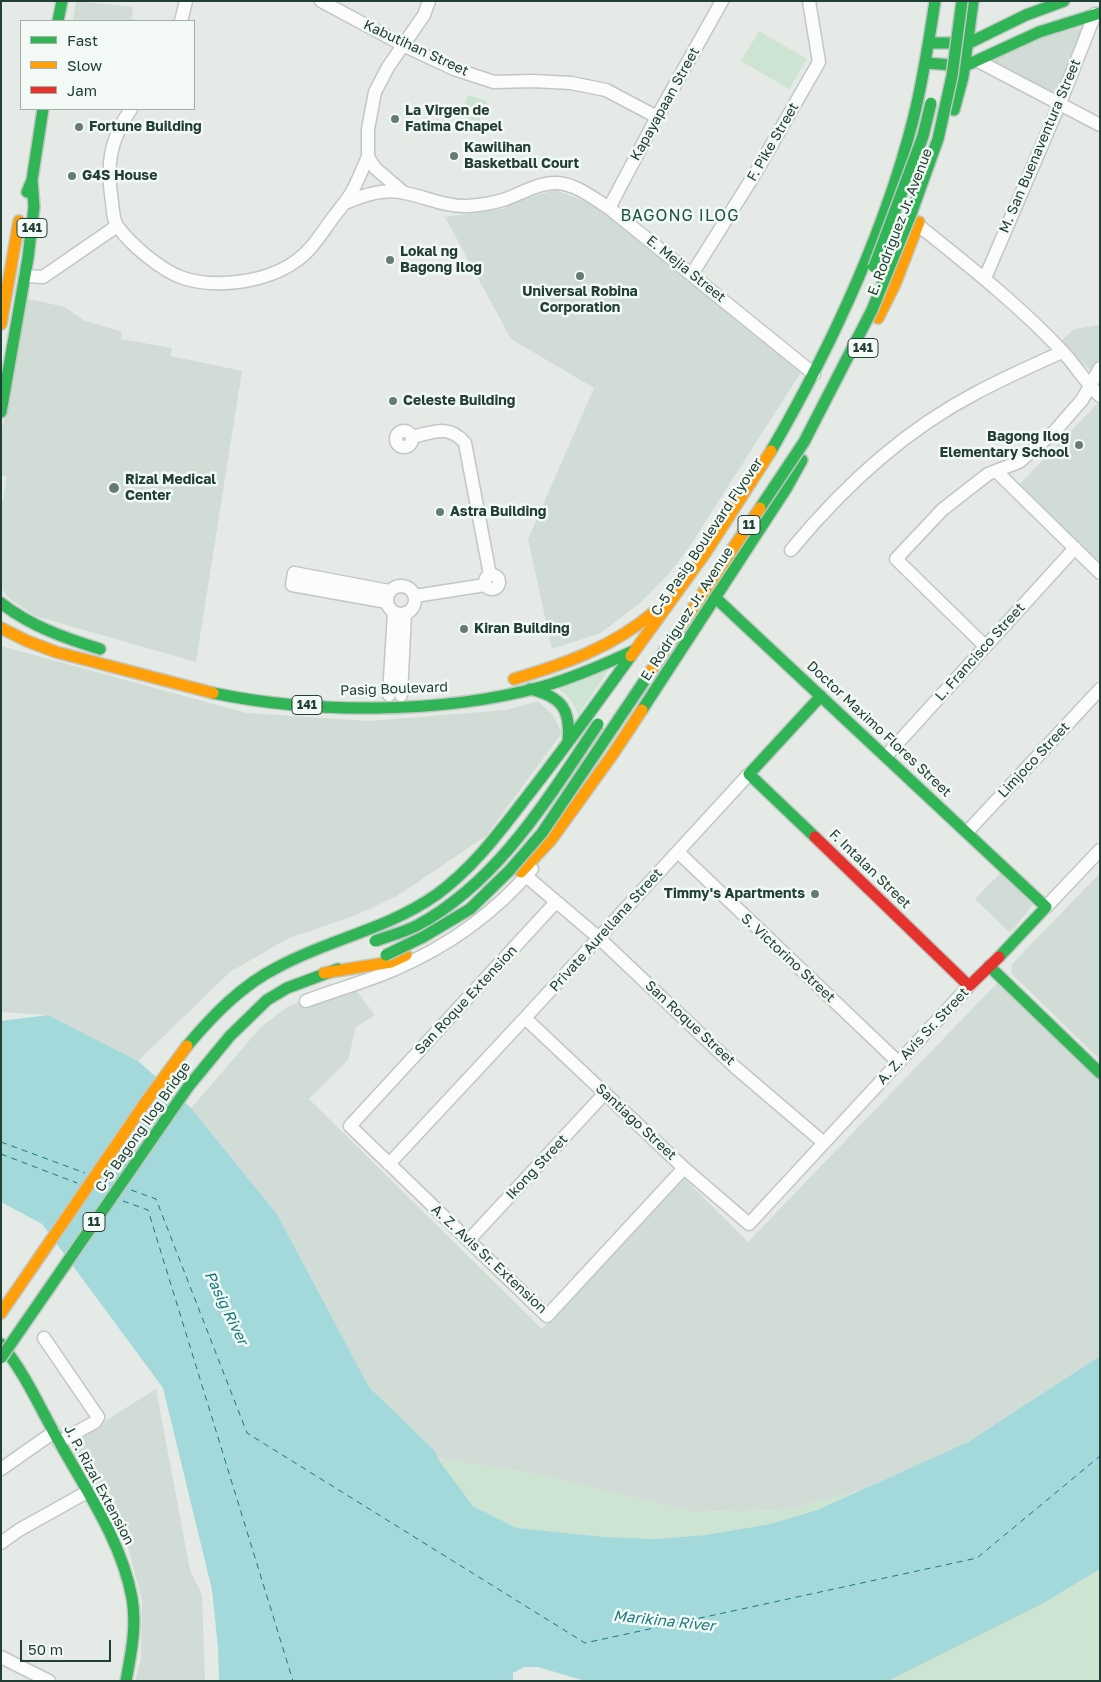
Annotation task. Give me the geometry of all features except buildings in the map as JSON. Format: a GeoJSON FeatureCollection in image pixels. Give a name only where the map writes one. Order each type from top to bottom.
{"type":"FeatureCollection","features":[{"type":"Feature","properties":{"kind":"main road"},"geometry":{"type":"LineString","coordinates":[[58,20],[62,1]]}},
{"type":"Feature","properties":{"kind":"main road","name":"E. Rodriguez Jr. Avenue"},"geometry":{"type":"LineString","coordinates":[[314,951],[371,930],[410,911],[453,883],[487,849],[558,757],[691,575],[765,461],[814,374],[863,268],[911,130],[930,43],[935,1]]}},
{"type":"Feature","properties":{"kind":"main road","name":"C-5 Pasig Boulevard Flyover"},"geometry":{"type":"LineString","coordinates":[[324,973],[386,955],[423,937],[470,909],[509,871],[542,833],[804,442],[872,310],[911,214],[938,139],[952,76],[962,1]]}},
{"type":"Feature","properties":{"kind":"main road","name":"E. Rodriguez Jr. Avenue"},"geometry":{"type":"LineString","coordinates":[[324,973],[391,962],[428,944],[474,916],[514,879],[550,840],[613,754],[790,481],[836,400],[895,284],[918,225],[946,142],[965,66],[973,1]]}},
{"type":"Feature","properties":{"kind":"main road"},"geometry":{"type":"LineString","coordinates":[[930,43],[969,43],[1026,15],[1064,1]]}},
{"type":"Feature","properties":{"kind":"main road"},"geometry":{"type":"LineString","coordinates":[[926,63],[965,66],[1039,32],[1097,14]]}},
{"type":"Feature","properties":{"kind":"main road"},"geometry":{"type":"LineString","coordinates":[[938,74],[944,28]]}},
{"type":"Feature","properties":{"kind":"main road"},"geometry":{"type":"LineString","coordinates":[[811,402],[859,305],[923,136],[934,92]]}},
{"type":"Feature","properties":{"kind":"main road","name":"141"},"geometry":{"type":"LineString","coordinates":[[1,412],[34,207],[32,180],[43,110]]}},
{"type":"Feature","properties":{"kind":"main road","name":"141"},"geometry":{"type":"LineString","coordinates":[[1,324],[21,206],[32,180]]}},
{"type":"Feature","properties":{"kind":"main road"},"geometry":{"type":"LineString","coordinates":[[863,268],[895,284]]}},
{"type":"Feature","properties":{"kind":"main road","name":"C-5 Pasig Boulevard Flyover"},"geometry":{"type":"LineString","coordinates":[[631,676],[794,437],[802,420]]}},
{"type":"Feature","properties":{"kind":"main road","name":"141"},"geometry":{"type":"LineString","coordinates":[[507,680],[580,658],[620,638],[646,620],[691,575]]}},
{"type":"Feature","properties":{"kind":"main road","name":"Doctor Maximo Flores Street"},"geometry":{"type":"LineString","coordinates":[[691,575],[968,831],[1046,907]]}},
{"type":"Feature","properties":{"kind":"main road","name":"Pasig Boulevard"},"geometry":{"type":"LineString","coordinates":[[1,628],[11,635],[38,645],[160,681],[227,696],[324,706],[386,707],[466,700],[530,689],[570,679],[608,664],[636,650],[715,598]]}},
{"type":"Feature","properties":{"kind":"main road"},"geometry":{"type":"LineString","coordinates":[[1,603],[26,621],[45,630],[111,652]]}},
{"type":"Feature","properties":{"kind":"main road"},"geometry":{"type":"LineString","coordinates":[[186,674],[204,678]]}},
{"type":"Feature","properties":{"kind":"main road"},"geometry":{"type":"LineString","coordinates":[[530,689],[553,696],[566,708],[570,721],[568,742]]}},
{"type":"Feature","properties":{"kind":"main road","name":"Pasig Boulevard"},"geometry":{"type":"LineString","coordinates":[[390,695],[416,694]]}},
{"type":"Feature","properties":{"kind":"main road","name":"Private Aurellana Street"},"geometry":{"type":"LineString","coordinates":[[749,774],[822,696]]}},
{"type":"Feature","properties":{"kind":"main road","name":"11"},"geometry":{"type":"LineString","coordinates":[[314,951],[374,941],[396,934],[418,924],[461,896],[498,860],[529,824],[602,717]]}},
{"type":"Feature","properties":{"kind":"main road","name":"F. Intalan Street"},"geometry":{"type":"LineString","coordinates":[[749,774],[970,986]]}},
{"type":"Feature","properties":{"kind":"main road","name":"A. Z. Avis Sr. Street"},"geometry":{"type":"LineString","coordinates":[[970,986],[1046,907]]}},
{"type":"Feature","properties":{"kind":"main road","name":"C-5 Bagong Ilog Bridge"},"geometry":{"type":"LineString","coordinates":[[1,1313],[165,1073],[216,1013],[252,982],[277,966],[314,951]]}},
{"type":"Feature","properties":{"kind":"main road"},"geometry":{"type":"LineString","coordinates":[[989,966],[1100,1073]]}},
{"type":"Feature","properties":{"kind":"main road","name":"C-5 Bagong Ilog Bridge"},"geometry":{"type":"LineString","coordinates":[[1,1358],[188,1087],[218,1050],[267,1000],[288,988],[324,973]]}},
{"type":"Feature","properties":{"kind":"main road","name":"J. P. Rizal Extension"},"geometry":{"type":"LineString","coordinates":[[1,1344],[19,1368],[112,1537],[131,1586],[134,1628],[126,1681]]}},
{"type":"Feature","properties":{"kind":"street"},"geometry":{"type":"LineString","coordinates":[[181,20],[186,1]]}},
{"type":"Feature","properties":{"kind":"street","name":"Kabutihan Street"},"geometry":{"type":"LineString","coordinates":[[321,1],[403,45],[454,69],[494,82],[533,81],[571,83],[606,90],[656,117]]}},
{"type":"Feature","properties":{"kind":"street"},"geometry":{"type":"LineString","coordinates":[[130,110],[120,127],[109,156],[110,194],[117,226],[143,252],[166,269],[183,278],[212,284],[268,276],[282,270],[310,250],[355,187],[368,157],[368,129],[374,92],[388,67],[424,15],[428,1]]}},
{"type":"Feature","properties":{"kind":"street","name":"Kapayapaan Street"},"geometry":{"type":"LineString","coordinates":[[609,208],[656,117],[722,1]]}},
{"type":"Feature","properties":{"kind":"street","name":"F. Pike Street"},"geometry":{"type":"LineString","coordinates":[[692,274],[756,172],[819,62],[809,1]]}},
{"type":"Feature","properties":{"kind":"street","name":"M. San Buenaventura Street"},"geometry":{"type":"LineString","coordinates":[[985,278],[1097,14]]}},
{"type":"Feature","properties":{"kind":"street"},"geometry":{"type":"LineString","coordinates":[[978,61],[1100,125]]}},
{"type":"Feature","properties":{"kind":"street"},"geometry":{"type":"LineString","coordinates":[[368,157],[374,168],[403,192]]}},
{"type":"Feature","properties":{"kind":"street","name":"E. Mejia Street"},"geometry":{"type":"LineString","coordinates":[[345,203],[373,193],[403,192],[436,202],[466,206],[492,203],[543,185],[559,183],[578,189],[609,208],[814,374]]}},
{"type":"Feature","properties":{"kind":"street"},"geometry":{"type":"LineString","coordinates":[[918,225],[985,278],[1062,352],[1095,392]]}},
{"type":"Feature","properties":{"kind":"street"},"geometry":{"type":"LineString","coordinates":[[24,276],[43,278],[117,226]]}},
{"type":"Feature","properties":{"kind":"street"},"geometry":{"type":"LineString","coordinates":[[791,550],[822,513],[856,478],[893,447],[933,418],[975,393],[1062,352]]}},
{"type":"Feature","properties":{"kind":"street"},"geometry":{"type":"LineString","coordinates":[[985,646],[896,559],[942,510],[988,474],[1019,462],[1054,432],[1082,400],[1095,392],[1100,368]]}},
{"type":"Feature","properties":{"kind":"street"},"geometry":{"type":"LineString","coordinates":[[412,437],[448,431],[458,434],[465,443],[487,580],[415,596]]}},
{"type":"Feature","properties":{"kind":"street"},"geometry":{"type":"LineString","coordinates":[[997,472],[1100,573]]}},
{"type":"Feature","properties":{"kind":"street","name":"L. Francisco Street"},"geometry":{"type":"LineString","coordinates":[[886,756],[1075,548]]}},
{"type":"Feature","properties":{"kind":"street"},"geometry":{"type":"LineString","coordinates":[[390,695],[394,605],[396,586],[404,585],[411,589],[415,596],[414,607],[394,605],[292,585],[294,573],[394,605]]}},
{"type":"Feature","properties":{"kind":"street","name":"Limjoco Street"},"geometry":{"type":"LineString","coordinates":[[968,831],[1100,689]]}},
{"type":"Feature","properties":{"kind":"street"},"geometry":{"type":"LineString","coordinates":[[306,1001],[393,970],[431,952],[478,922],[526,876],[556,842],[610,769],[613,754]]}},
{"type":"Feature","properties":{"kind":"street","name":"Private Aurellana Street"},"geometry":{"type":"LineString","coordinates":[[389,1164],[526,1018],[749,774]]}},
{"type":"Feature","properties":{"kind":"street","name":"A. Z. Avis Sr. Street"},"geometry":{"type":"LineString","coordinates":[[1046,907],[1100,850]]}},
{"type":"Feature","properties":{"kind":"street","name":"S. Victorino Street"},"geometry":{"type":"LineString","coordinates":[[678,852],[898,1062]]}},
{"type":"Feature","properties":{"kind":"street"},"geometry":{"type":"LineString","coordinates":[[526,876],[556,902]]}},
{"type":"Feature","properties":{"kind":"street","name":"San Roque Street"},"geometry":{"type":"LineString","coordinates":[[556,902],[599,938],[735,1066],[824,1143]]}},
{"type":"Feature","properties":{"kind":"street","name":"San Roque Extension"},"geometry":{"type":"LineString","coordinates":[[350,1126],[556,902]]}},
{"type":"Feature","properties":{"kind":"street","name":"A. Z. Avis Sr. Street"},"geometry":{"type":"LineString","coordinates":[[749,1224],[970,986]]}},
{"type":"Feature","properties":{"kind":"street","name":"Santiago Street"},"geometry":{"type":"LineString","coordinates":[[526,1018],[684,1168],[749,1224]]}},
{"type":"Feature","properties":{"kind":"street","name":"Ikong Street"},"geometry":{"type":"LineString","coordinates":[[468,1240],[605,1093]]}},
{"type":"Feature","properties":{"kind":"street","name":"A. Z. Avis Sr. Extension"},"geometry":{"type":"LineString","coordinates":[[350,1126],[547,1316],[684,1168]]}},
{"type":"Feature","properties":{"kind":"street"},"geometry":{"type":"LineString","coordinates":[[1,1469],[56,1437],[95,1422],[98,1417],[44,1338]]}},
{"type":"Feature","properties":{"kind":"street"},"geometry":{"type":"LineString","coordinates":[[1,1543],[19,1530],[87,1492]]}},
{"type":"Feature","properties":{"kind":"street"},"geometry":{"type":"LineString","coordinates":[[1,1657],[49,1681]]}},
{"type":"Feature","properties":{"kind":"shaded area"},"geometry":{"type":"Polygon","coordinates":[[[76,1],[133,7],[132,19],[138,20],[73,20],[76,1]]]}},
{"type":"Feature","properties":{"kind":"shaded area"},"geometry":{"type":"Polygon","coordinates":[[[1083,27],[1056,95],[992,65],[994,58],[1041,37],[1083,27]]]}},
{"type":"Feature","properties":{"kind":"shaded area","name":"Universal Robina Corporation"},"geometry":{"type":"Polygon","coordinates":[[[556,190],[599,207],[803,369],[688,549],[667,576],[640,603],[601,633],[552,649],[528,539],[594,388],[511,339],[445,217],[501,209],[529,197],[556,190]]]}},
{"type":"Feature","properties":{"kind":"shaded area","name":"Rizal Medical Center"},"geometry":{"type":"Polygon","coordinates":[[[24,298],[65,307],[83,320],[122,332],[121,339],[172,348],[171,356],[242,371],[196,662],[35,616],[10,599],[1,588],[1,501],[3,501],[7,476],[1,475],[1,436],[24,298]]]}},
{"type":"Feature","properties":{"kind":"shaded area"},"geometry":{"type":"Polygon","coordinates":[[[1100,325],[1100,359],[1090,370],[1061,341],[1074,329],[1100,325]]]}},
{"type":"Feature","properties":{"kind":"shaded area","name":"Bagong Ilog Elementary School"},"geometry":{"type":"Polygon","coordinates":[[[1100,402],[1100,568],[1017,487],[1100,402]]]}},
{"type":"Feature","properties":{"kind":"shaded area"},"geometry":{"type":"Polygon","coordinates":[[[1,646],[247,713],[369,721],[506,710],[538,701],[553,715],[562,733],[486,836],[397,896],[356,915],[287,939],[230,972],[138,1061],[48,1015],[1,1012],[1,646]]]}},
{"type":"Feature","properties":{"kind":"shaded area"},"geometry":{"type":"Polygon","coordinates":[[[1002,871],[1033,905],[1010,933],[975,899],[1002,871]]]}},
{"type":"Feature","properties":{"kind":"shaded area"},"geometry":{"type":"Polygon","coordinates":[[[1100,873],[1100,1060],[1011,973],[1012,964],[1100,873]]]}},
{"type":"Feature","properties":{"kind":"shaded area"},"geometry":{"type":"Polygon","coordinates":[[[349,981],[375,1015],[356,1027],[348,1060],[309,1099],[542,1329],[684,1178],[748,1242],[997,983],[1100,1080],[1100,1356],[968,1442],[861,1490],[786,1510],[693,1512],[535,1474],[438,1459],[435,1451],[369,1387],[277,1214],[191,1108],[261,1027],[287,1007],[349,981]]]}},
{"type":"Feature","properties":{"kind":"shaded area"},"geometry":{"type":"Polygon","coordinates":[[[156,1389],[190,1570],[202,1595],[205,1681],[135,1681],[141,1659],[142,1600],[127,1544],[109,1509],[70,1443],[156,1389]]]}},
{"type":"Feature","properties":{"kind":"green space"},"geometry":{"type":"Polygon","coordinates":[[[759,31],[807,59],[789,89],[741,61],[759,31]]]}},
{"type":"Feature","properties":{"kind":"green space"},"geometry":{"type":"Polygon","coordinates":[[[468,95],[487,101],[479,122],[460,116],[468,95]]]}},
{"type":"Feature","properties":{"kind":"green space"},"geometry":{"type":"Polygon","coordinates":[[[610,668],[578,715],[571,700],[559,689],[610,668]]]}},
{"type":"Feature","properties":{"kind":"green space"},"geometry":{"type":"Polygon","coordinates":[[[438,1459],[535,1474],[693,1512],[786,1510],[861,1490],[817,1510],[770,1524],[705,1535],[656,1539],[606,1537],[517,1528],[473,1506],[438,1459]]]}},
{"type":"Feature","properties":{"kind":"green space"},"geometry":{"type":"Polygon","coordinates":[[[1100,1569],[1100,1681],[888,1681],[1042,1604],[1100,1569]]]}},
{"type":"Feature","properties":{"kind":"water"},"geometry":{"type":"Polygon","coordinates":[[[48,1015],[138,1061],[191,1108],[277,1214],[369,1387],[435,1451],[438,1459],[473,1506],[517,1528],[606,1537],[656,1539],[705,1535],[770,1524],[817,1510],[968,1442],[1100,1356],[1100,1569],[1042,1604],[888,1681],[585,1681],[538,1667],[524,1667],[513,1673],[513,1681],[219,1681],[218,1648],[212,1590],[163,1388],[42,1224],[1,1202],[1,1021],[48,1015]]]}},
{"type":"Feature","properties":{"kind":"ferry route"},"geometry":{"type":"LineString","coordinates":[[1,1142],[85,1173]]}},
{"type":"Feature","properties":{"kind":"ferry route"},"geometry":{"type":"LineString","coordinates":[[1,1154],[77,1183]]}},
{"type":"Feature","properties":{"kind":"ferry route"},"geometry":{"type":"LineString","coordinates":[[131,1190],[156,1199],[247,1433],[585,1643],[977,1558],[1100,1456]]}},
{"type":"Feature","properties":{"kind":"ferry route"},"geometry":{"type":"LineString","coordinates":[[123,1201],[148,1210],[293,1681]]}},
{"type":"Feature","properties":{"kind":"traffic: fast"},"geometry":{"type":"LineString","coordinates":[[58,20],[62,1]]}},
{"type":"Feature","properties":{"kind":"traffic: fast"},"geometry":{"type":"LineString","coordinates":[[771,451],[834,331],[871,249],[887,206],[917,105],[935,1]]}},
{"type":"Feature","properties":{"kind":"traffic: fast"},"geometry":{"type":"LineString","coordinates":[[760,508],[804,442],[872,310],[911,214],[938,139],[952,76],[962,1]]}},
{"type":"Feature","properties":{"kind":"traffic: fast"},"geometry":{"type":"LineString","coordinates":[[954,110],[963,77],[973,1]]}},
{"type":"Feature","properties":{"kind":"traffic: fast"},"geometry":{"type":"LineString","coordinates":[[930,43],[969,43],[1026,15],[1064,1]]}},
{"type":"Feature","properties":{"kind":"traffic: fast"},"geometry":{"type":"LineString","coordinates":[[926,63],[965,66],[1039,32],[1100,13]]}},
{"type":"Feature","properties":{"kind":"traffic: fast"},"geometry":{"type":"LineString","coordinates":[[874,267],[923,136],[931,103]]}},
{"type":"Feature","properties":{"kind":"traffic: fast"},"geometry":{"type":"LineString","coordinates":[[27,192],[32,180],[43,110]]}},
{"type":"Feature","properties":{"kind":"traffic: fast"},"geometry":{"type":"LineString","coordinates":[[1,412],[28,258],[34,207],[32,180]]}},
{"type":"Feature","properties":{"kind":"traffic: fast"},"geometry":{"type":"LineString","coordinates":[[642,710],[786,489],[802,460]]}},
{"type":"Feature","properties":{"kind":"traffic: fast"},"geometry":{"type":"LineString","coordinates":[[705,588],[1046,907],[999,957]]}},
{"type":"Feature","properties":{"kind":"traffic: fast"},"geometry":{"type":"LineString","coordinates":[[1,603],[24,618],[48,630],[100,649]]}},
{"type":"Feature","properties":{"kind":"traffic: fast"},"geometry":{"type":"LineString","coordinates":[[213,693],[293,705],[335,707],[377,708],[462,702],[502,696],[541,687],[588,671],[633,651]]}},
{"type":"Feature","properties":{"kind":"traffic: fast"},"geometry":{"type":"LineString","coordinates":[[187,1046],[229,1002],[265,974],[297,957],[397,917],[417,907],[449,885],[473,862],[505,825],[566,746],[631,656]]}},
{"type":"Feature","properties":{"kind":"traffic: fast"},"geometry":{"type":"LineString","coordinates":[[386,955],[423,937],[470,909],[509,871],[542,833],[649,674]]}},
{"type":"Feature","properties":{"kind":"traffic: fast"},"geometry":{"type":"LineString","coordinates":[[530,689],[550,696],[562,706],[568,721],[568,742]]}},
{"type":"Feature","properties":{"kind":"traffic: fast"},"geometry":{"type":"LineString","coordinates":[[815,837],[749,774],[821,696]]}},
{"type":"Feature","properties":{"kind":"traffic: fast"},"geometry":{"type":"LineString","coordinates":[[375,941],[418,925],[447,907],[497,862],[540,809],[598,724]]}},
{"type":"Feature","properties":{"kind":"traffic: fast"},"geometry":{"type":"LineString","coordinates":[[989,966],[1100,1073]]}},
{"type":"Feature","properties":{"kind":"traffic: fast"},"geometry":{"type":"LineString","coordinates":[[188,1087],[230,1036],[267,1000],[287,988],[338,969]]}},
{"type":"Feature","properties":{"kind":"traffic: fast"},"geometry":{"type":"LineString","coordinates":[[1,1358],[188,1087]]}},
{"type":"Feature","properties":{"kind":"traffic: fast"},"geometry":{"type":"LineString","coordinates":[[1,1344],[10,1355],[31,1390],[101,1516],[120,1556],[132,1598],[134,1619],[133,1640],[126,1681]]}},
{"type":"Feature","properties":{"kind":"traffic: slow"},"geometry":{"type":"LineString","coordinates":[[1,324],[19,221]]}},
{"type":"Feature","properties":{"kind":"traffic: slow"},"geometry":{"type":"LineString","coordinates":[[878,318],[895,284],[919,222]]}},
{"type":"Feature","properties":{"kind":"traffic: slow"},"geometry":{"type":"LineString","coordinates":[[631,656],[706,552],[771,451]]}},
{"type":"Feature","properties":{"kind":"traffic: slow"},"geometry":{"type":"LineString","coordinates":[[649,674],[760,508]]}},
{"type":"Feature","properties":{"kind":"traffic: slow"},"geometry":{"type":"LineString","coordinates":[[514,679],[552,667],[605,645],[654,612]]}},
{"type":"Feature","properties":{"kind":"traffic: slow"},"geometry":{"type":"LineString","coordinates":[[1,628],[27,641],[56,652],[213,693]]}},
{"type":"Feature","properties":{"kind":"traffic: slow"},"geometry":{"type":"LineString","coordinates":[[521,872],[551,840],[642,710]]}},
{"type":"Feature","properties":{"kind":"traffic: slow"},"geometry":{"type":"LineString","coordinates":[[324,973],[391,962],[406,955]]}},
{"type":"Feature","properties":{"kind":"traffic: slow"},"geometry":{"type":"LineString","coordinates":[[1,1313],[145,1103],[187,1046]]}},
{"type":"Feature","properties":{"kind":"traffic: jam"},"geometry":{"type":"LineString","coordinates":[[815,837],[969,986],[999,957]]}},
{"type":"Feature","properties":{"kind":"place","name":"La Virgen de Fatima Chapel"},"geometry":{"type":"Point","coordinates":[395,119]}},
{"type":"Feature","properties":{"kind":"place","name":"Fortune Building"},"geometry":{"type":"Point","coordinates":[79,127]}},
{"type":"Feature","properties":{"kind":"place","name":"Kawilihan Basketball Court"},"geometry":{"type":"Point","coordinates":[454,156]}},
{"type":"Feature","properties":{"kind":"place","name":"G4S House"},"geometry":{"type":"Point","coordinates":[72,176]}},
{"type":"Feature","properties":{"kind":"place","name":"Lokal ng Bagong Ilog"},"geometry":{"type":"Point","coordinates":[390,260]}},
{"type":"Feature","properties":{"kind":"place","name":"Universal Robina Corporation"},"geometry":{"type":"Point","coordinates":[580,276]}},
{"type":"Feature","properties":{"kind":"place","name":"Celeste Building"},"geometry":{"type":"Point","coordinates":[393,401]}},
{"type":"Feature","properties":{"kind":"place","name":"Bagong Ilog Elementary School"},"geometry":{"type":"Point","coordinates":[1079,445]}},
{"type":"Feature","properties":{"kind":"place","name":"Rizal Medical Center"},"geometry":{"type":"Point","coordinates":[114,488]}},
{"type":"Feature","properties":{"kind":"place","name":"Astra Building"},"geometry":{"type":"Point","coordinates":[440,512]}},
{"type":"Feature","properties":{"kind":"place","name":"Kiran Building"},"geometry":{"type":"Point","coordinates":[464,629]}},
{"type":"Feature","properties":{"kind":"place","name":"Timmy's Apartments"},"geometry":{"type":"Point","coordinates":[815,894]}},
{"type":"Feature","properties":{"kind":"district","name":"BAGONG ILOG"},"geometry":{"type":"Point","coordinates":[680,216]}},
{"type":"Feature","properties":{"kind":"water label","name":"Pasig River"},"geometry":{"type":"Point","coordinates":[226,1308]}},
{"type":"Feature","properties":{"kind":"water label","name":"Marikina River"},"geometry":{"type":"Point","coordinates":[664,1621]}}]}
